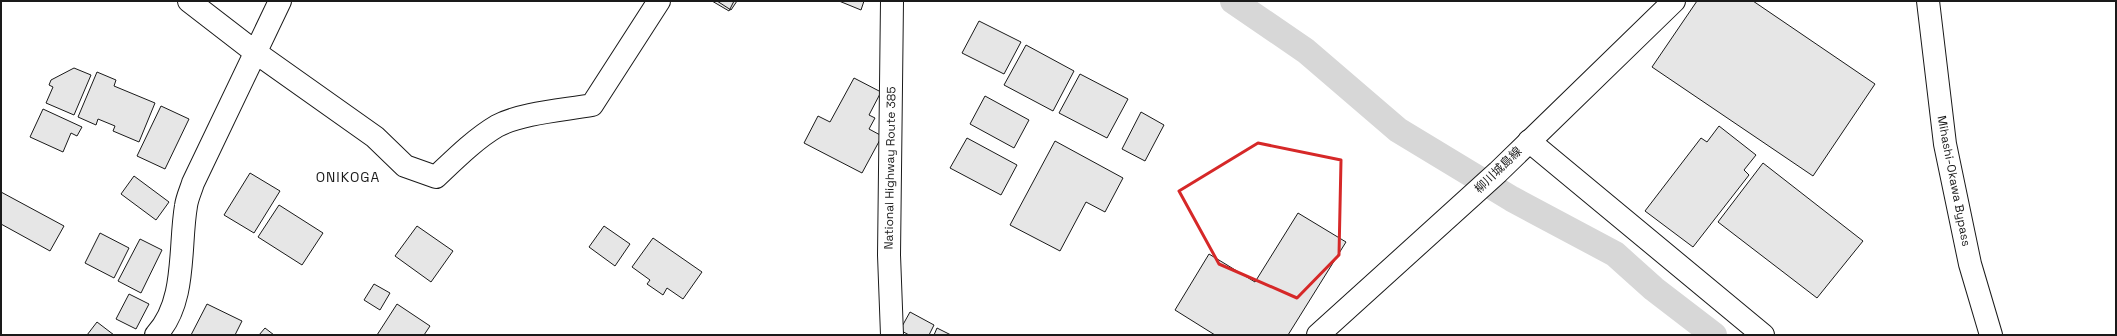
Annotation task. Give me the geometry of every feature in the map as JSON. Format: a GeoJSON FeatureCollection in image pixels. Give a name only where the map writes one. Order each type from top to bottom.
{"type":"FeatureCollection","features":[{"type":"Feature","properties":{"kind":"main road"},"geometry":{"type":"LineString","coordinates":[[189,1],[255,52],[375,137],[405,166],[436,177],[460,154],[498,126],[537,114],[592,105],[659,1]]}},
{"type":"Feature","properties":{"kind":"main road"},"geometry":{"type":"LineString","coordinates":[[156,335],[174,304],[182,265],[186,205],[193,183],[280,1]]}},
{"type":"Feature","properties":{"kind":"main road","name":"National Highway Route 385"},"geometry":{"type":"LineString","coordinates":[[892,1],[889,255],[892,335]]}},
{"type":"Feature","properties":{"kind":"main road","name":"柳川城島線"},"geometry":{"type":"LineString","coordinates":[[1318,335],[1498,172],[1674,1]]}},
{"type":"Feature","properties":{"kind":"main road","name":"Mihashi-Okawa Bypass"},"geometry":{"type":"LineString","coordinates":[[1928,1],[1945,144],[1970,264],[1991,335]]}},
{"type":"Feature","properties":{"kind":"main road"},"geometry":{"type":"LineString","coordinates":[[1529,141],[1763,335]]}},
{"type":"Feature","properties":{"kind":"highlighted area"},"geometry":{"type":"Polygon","coordinates":[[[1258,143],[1341,160],[1339,255],[1297,298],[1219,264],[1179,191],[1258,143]]]}},
{"type":"Feature","properties":{"kind":"building"},"geometry":{"type":"Polygon","coordinates":[[[712,1],[734,1],[729,11],[712,1]]]}},
{"type":"Feature","properties":{"kind":"building"},"geometry":{"type":"Polygon","coordinates":[[[717,1],[737,1],[731,10],[717,1]]]}},
{"type":"Feature","properties":{"kind":"building"},"geometry":{"type":"Polygon","coordinates":[[[839,1],[864,1],[861,10],[839,1]]]}},
{"type":"Feature","properties":{"kind":"building"},"geometry":{"type":"Polygon","coordinates":[[[1697,1],[1753,1],[1875,84],[1813,176],[1652,67],[1697,1]]]}},
{"type":"Feature","properties":{"kind":"building"},"geometry":{"type":"Polygon","coordinates":[[[979,21],[1021,42],[1004,74],[962,53],[979,21]]]}},
{"type":"Feature","properties":{"kind":"building"},"geometry":{"type":"Polygon","coordinates":[[[1026,45],[1074,71],[1053,111],[1004,85],[1026,45]]]}},
{"type":"Feature","properties":{"kind":"building"},"geometry":{"type":"Polygon","coordinates":[[[74,68],[91,75],[74,115],[46,103],[53,87],[49,85],[51,80],[74,68]]]}},
{"type":"Feature","properties":{"kind":"building"},"geometry":{"type":"Polygon","coordinates":[[[97,72],[116,80],[114,86],[155,103],[139,142],[113,131],[115,126],[98,119],[96,125],[78,117],[97,72]]]}},
{"type":"Feature","properties":{"kind":"building"},"geometry":{"type":"Polygon","coordinates":[[[1080,74],[1128,99],[1107,138],[1059,113],[1080,74]]]}},
{"type":"Feature","properties":{"kind":"building"},"geometry":{"type":"Polygon","coordinates":[[[854,78],[881,92],[869,115],[875,118],[869,129],[882,136],[862,173],[804,143],[818,116],[830,122],[854,78]]]}},
{"type":"Feature","properties":{"kind":"building"},"geometry":{"type":"Polygon","coordinates":[[[985,96],[1029,120],[1014,148],[970,124],[985,96]]]}},
{"type":"Feature","properties":{"kind":"building"},"geometry":{"type":"Polygon","coordinates":[[[161,106],[189,119],[165,169],[137,156],[161,106]]]}},
{"type":"Feature","properties":{"kind":"building"},"geometry":{"type":"Polygon","coordinates":[[[43,109],[82,127],[77,136],[71,133],[63,152],[30,137],[43,109]]]}},
{"type":"Feature","properties":{"kind":"building"},"geometry":{"type":"Polygon","coordinates":[[[1141,112],[1164,125],[1145,161],[1122,149],[1141,112]]]}},
{"type":"Feature","properties":{"kind":"building"},"geometry":{"type":"Polygon","coordinates":[[[1719,126],[1756,155],[1744,170],[1749,175],[1693,247],[1645,211],[1701,138],[1707,142],[1719,126]]]}},
{"type":"Feature","properties":{"kind":"building"},"geometry":{"type":"Polygon","coordinates":[[[967,138],[1017,165],[1001,195],[950,168],[967,138]]]}},
{"type":"Feature","properties":{"kind":"building"},"geometry":{"type":"Polygon","coordinates":[[[1055,141],[1123,178],[1105,212],[1086,202],[1060,251],[1010,225],[1055,141]]]}},
{"type":"Feature","properties":{"kind":"building"},"geometry":{"type":"Polygon","coordinates":[[[1763,163],[1863,241],[1817,298],[1718,222],[1763,163]]]}},
{"type":"Feature","properties":{"kind":"building"},"geometry":{"type":"Polygon","coordinates":[[[250,173],[280,191],[254,233],[224,215],[250,173]]]}},
{"type":"Feature","properties":{"kind":"building"},"geometry":{"type":"Polygon","coordinates":[[[134,176],[169,202],[156,220],[121,194],[134,176]]]}},
{"type":"Feature","properties":{"kind":"building"},"geometry":{"type":"Polygon","coordinates":[[[1,192],[64,226],[50,251],[1,224],[1,192]]]}},
{"type":"Feature","properties":{"kind":"building"},"geometry":{"type":"Polygon","coordinates":[[[279,205],[323,233],[302,265],[258,237],[279,205]]]}},
{"type":"Feature","properties":{"kind":"building"},"geometry":{"type":"Polygon","coordinates":[[[1298,213],[1346,242],[1288,335],[1215,335],[1175,310],[1209,254],[1255,282],[1298,213]]]}},
{"type":"Feature","properties":{"kind":"building"},"geometry":{"type":"Polygon","coordinates":[[[417,226],[453,251],[431,282],[395,256],[417,226]]]}},
{"type":"Feature","properties":{"kind":"building"},"geometry":{"type":"Polygon","coordinates":[[[604,226],[630,244],[615,266],[589,247],[604,226]]]}},
{"type":"Feature","properties":{"kind":"building"},"geometry":{"type":"Polygon","coordinates":[[[100,233],[129,248],[114,278],[85,263],[100,233]]]}},
{"type":"Feature","properties":{"kind":"building"},"geometry":{"type":"Polygon","coordinates":[[[653,238],[702,272],[683,299],[667,288],[663,295],[647,284],[650,280],[632,267],[653,238]]]}},
{"type":"Feature","properties":{"kind":"building"},"geometry":{"type":"Polygon","coordinates":[[[140,239],[162,250],[141,293],[118,281],[140,239]]]}},
{"type":"Feature","properties":{"kind":"building"},"geometry":{"type":"Polygon","coordinates":[[[374,284],[390,293],[380,310],[364,300],[374,284]]]}},
{"type":"Feature","properties":{"kind":"building"},"geometry":{"type":"Polygon","coordinates":[[[129,294],[149,304],[136,329],[116,319],[129,294]]]}},
{"type":"Feature","properties":{"kind":"building"},"geometry":{"type":"Polygon","coordinates":[[[207,304],[242,321],[235,335],[191,335],[207,304]]]}},
{"type":"Feature","properties":{"kind":"building"},"geometry":{"type":"Polygon","coordinates":[[[397,304],[430,326],[424,335],[377,335],[397,304]]]}},
{"type":"Feature","properties":{"kind":"building"},"geometry":{"type":"Polygon","coordinates":[[[910,312],[934,325],[929,335],[909,335],[900,330],[910,312]]]}},
{"type":"Feature","properties":{"kind":"building"},"geometry":{"type":"Polygon","coordinates":[[[97,322],[114,335],[87,335],[97,322]]]}},
{"type":"Feature","properties":{"kind":"building"},"geometry":{"type":"Polygon","coordinates":[[[265,328],[274,335],[259,335],[265,328]]]}},
{"type":"Feature","properties":{"kind":"building"},"geometry":{"type":"Polygon","coordinates":[[[937,328],[951,335],[934,335],[937,328]]]}},
{"type":"Feature","properties":{"kind":"waterway"},"geometry":{"type":"LineString","coordinates":[[1233,1],[1306,51],[1398,130],[1512,199],[1615,254],[1654,289],[1714,335]]}},
{"type":"Feature","properties":{"kind":"district","name":"ONIKOGA"},"geometry":{"type":"Point","coordinates":[348,177]}}]}
